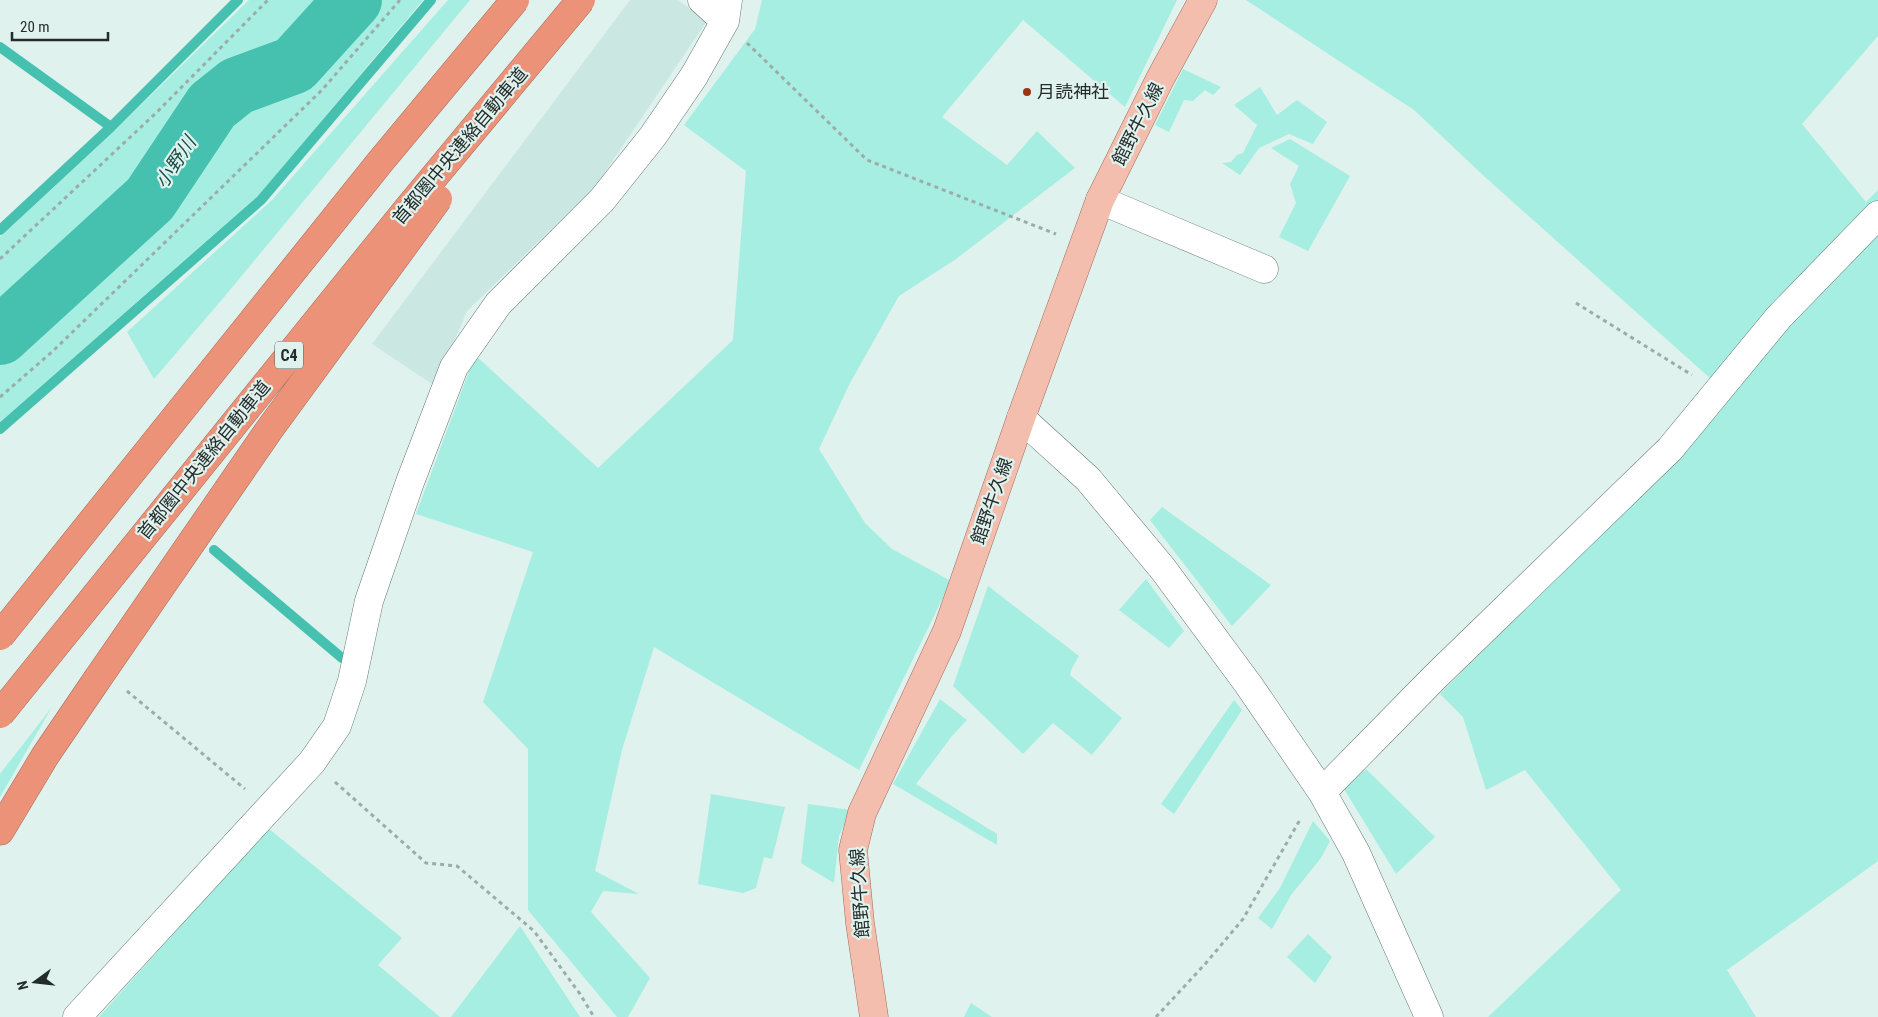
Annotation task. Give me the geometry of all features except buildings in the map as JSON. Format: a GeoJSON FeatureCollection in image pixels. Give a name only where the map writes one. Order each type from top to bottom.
{"type":"FeatureCollection","features":[{"type":"Feature","properties":{"kind":"highway"},"geometry":{"type":"LineString","coordinates":[[0,636],[380,162],[515,0]]}},
{"type":"Feature","properties":{"kind":"highway"},"geometry":{"type":"LineString","coordinates":[[0,831],[45,756],[269,430],[582,0]]}},
{"type":"Feature","properties":{"kind":"highway","name":"首都圏中央連絡自動車道"},"geometry":{"type":"LineString","coordinates":[[0,714],[403,214],[582,0]]}},
{"type":"Feature","properties":{"kind":"main road","name":"館野牛久線"},"geometry":{"type":"LineString","coordinates":[[874,1017],[860,923],[853,850],[862,813],[947,631],[1021,418],[1100,200],[1160,79],[1203,0]]}},
{"type":"Feature","properties":{"kind":"street"},"geometry":{"type":"LineString","coordinates":[[77,1017],[312,762],[337,726],[352,681],[369,600],[410,482],[454,367],[498,304],[602,200],[653,136],[694,76],[726,11],[702,0]]}},
{"type":"Feature","properties":{"kind":"street"},"geometry":{"type":"LineString","coordinates":[[1100,200],[1264,269]]}},
{"type":"Feature","properties":{"kind":"street"},"geometry":{"type":"LineString","coordinates":[[1322,792],[1435,677],[1670,449],[1779,317],[1878,215]]}},
{"type":"Feature","properties":{"kind":"street"},"geometry":{"type":"LineString","coordinates":[[1021,418],[1088,479],[1163,569],[1248,684],[1322,792],[1356,853],[1429,1017]]}},
{"type":"Feature","properties":{"kind":"path"},"geometry":{"type":"LineString","coordinates":[[0,259],[156,112],[268,0]]}},
{"type":"Feature","properties":{"kind":"path"},"geometry":{"type":"LineString","coordinates":[[0,397],[53,351],[322,90],[400,0]]}},
{"type":"Feature","properties":{"kind":"path"},"geometry":{"type":"LineString","coordinates":[[726,11],[867,160],[1083,244]]}},
{"type":"Feature","properties":{"kind":"path"},"geometry":{"type":"LineString","coordinates":[[1576,303],[1719,391]]}},
{"type":"Feature","properties":{"kind":"path"},"geometry":{"type":"LineString","coordinates":[[123,688],[269,808]]}},
{"type":"Feature","properties":{"kind":"path"},"geometry":{"type":"LineString","coordinates":[[312,762],[426,863],[457,866],[534,931],[580,994],[594,1017]]}},
{"type":"Feature","properties":{"kind":"path"},"geometry":{"type":"LineString","coordinates":[[1156,1017],[1243,919],[1301,818],[1322,792]]}},
{"type":"Feature","properties":{"kind":"shaded area"},"geometry":{"type":"Polygon","coordinates":[[[249,0],[343,0],[292,57],[234,82],[208,98],[148,187],[94,241],[61,252],[0,304],[0,237],[111,134],[249,0]]]}},
{"type":"Feature","properties":{"kind":"shaded area"},"geometry":{"type":"Polygon","coordinates":[[[343,0],[364,0],[299,72],[254,89],[234,82],[292,57],[343,0]]]}},
{"type":"Feature","properties":{"kind":"shaded area"},"geometry":{"type":"Polygon","coordinates":[[[364,0],[423,0],[260,194],[0,422],[0,356],[33,327],[157,202],[224,105],[254,89],[299,72],[364,0]]]}},
{"type":"Feature","properties":{"kind":"shaded area"},"geometry":{"type":"Polygon","coordinates":[[[448,0],[470,0],[154,379],[127,332],[272,200],[448,0]]]}},
{"type":"Feature","properties":{"kind":"shaded area"},"geometry":{"type":"Polygon","coordinates":[[[630,0],[678,0],[707,21],[595,187],[467,311],[435,386],[372,344],[630,0]]]}},
{"type":"Feature","properties":{"kind":"shaded area"},"geometry":{"type":"Polygon","coordinates":[[[762,0],[1177,0],[1125,107],[1023,20],[942,117],[1007,165],[1037,131],[1075,168],[956,259],[899,296],[850,383],[819,449],[865,523],[892,549],[951,581],[859,770],[654,647],[622,750],[595,871],[639,894],[603,891],[591,912],[650,978],[628,1017],[617,1017],[528,910],[528,749],[483,702],[533,552],[416,514],[475,355],[598,468],[733,340],[746,171],[684,125],[755,29],[762,0]]]}},
{"type":"Feature","properties":{"kind":"shaded area"},"geometry":{"type":"Polygon","coordinates":[[[1246,0],[1878,0],[1878,36],[1802,124],[1866,202],[1878,190],[1878,861],[1727,970],[1756,1017],[1488,1017],[1621,890],[1525,770],[1486,790],[1463,717],[1440,694],[1721,411],[1711,379],[1485,177],[1414,110],[1246,0]]]}},
{"type":"Feature","properties":{"kind":"shaded area"},"geometry":{"type":"Polygon","coordinates":[[[1183,69],[1221,87],[1213,95],[1205,90],[1193,101],[1184,100],[1169,132],[1155,125],[1183,69]]]}},
{"type":"Feature","properties":{"kind":"shaded area"},"geometry":{"type":"Polygon","coordinates":[[[1260,87],[1277,115],[1297,100],[1327,122],[1313,144],[1289,134],[1259,148],[1240,175],[1222,163],[1231,162],[1237,155],[1243,153],[1257,125],[1234,105],[1260,87]]]}},
{"type":"Feature","properties":{"kind":"shaded area"},"geometry":{"type":"Polygon","coordinates":[[[1290,139],[1350,176],[1308,251],[1279,237],[1296,203],[1290,184],[1299,166],[1271,148],[1290,139]]]}},
{"type":"Feature","properties":{"kind":"shaded area"},"geometry":{"type":"Polygon","coordinates":[[[1162,507],[1271,585],[1232,626],[1150,520],[1162,507]]]}},
{"type":"Feature","properties":{"kind":"shaded area"},"geometry":{"type":"Polygon","coordinates":[[[1146,579],[1184,631],[1169,648],[1119,610],[1146,579]]]}},
{"type":"Feature","properties":{"kind":"shaded area"},"geometry":{"type":"Polygon","coordinates":[[[988,586],[1079,656],[1070,675],[1122,718],[1092,755],[1053,723],[1023,754],[953,686],[988,586]]]}},
{"type":"Feature","properties":{"kind":"shaded area"},"geometry":{"type":"Polygon","coordinates":[[[940,699],[967,720],[952,736],[916,784],[997,834],[997,845],[893,784],[940,699]]]}},
{"type":"Feature","properties":{"kind":"shaded area"},"geometry":{"type":"Polygon","coordinates":[[[1234,700],[1242,710],[1174,814],[1161,804],[1234,700]]]}},
{"type":"Feature","properties":{"kind":"shaded area"},"geometry":{"type":"Polygon","coordinates":[[[52,707],[0,797],[0,774],[52,707]]]}},
{"type":"Feature","properties":{"kind":"shaded area"},"geometry":{"type":"Polygon","coordinates":[[[1366,769],[1435,837],[1396,874],[1344,789],[1366,769]]]}},
{"type":"Feature","properties":{"kind":"shaded area"},"geometry":{"type":"Polygon","coordinates":[[[711,794],[785,807],[772,859],[764,857],[756,888],[743,893],[698,884],[711,794]]]}},
{"type":"Feature","properties":{"kind":"shaded area"},"geometry":{"type":"Polygon","coordinates":[[[808,804],[851,810],[839,836],[834,883],[801,863],[808,804]]]}},
{"type":"Feature","properties":{"kind":"shaded area"},"geometry":{"type":"Polygon","coordinates":[[[1313,821],[1330,841],[1321,858],[1291,895],[1272,929],[1258,918],[1280,888],[1313,821]]]}},
{"type":"Feature","properties":{"kind":"shaded area"},"geometry":{"type":"Polygon","coordinates":[[[268,828],[402,938],[378,965],[440,1017],[99,1017],[268,828]]]}},
{"type":"Feature","properties":{"kind":"shaded area"},"geometry":{"type":"Polygon","coordinates":[[[520,926],[580,1017],[451,1017],[520,926]]]}},
{"type":"Feature","properties":{"kind":"shaded area"},"geometry":{"type":"Polygon","coordinates":[[[1308,934],[1332,957],[1315,983],[1287,957],[1308,934]]]}},
{"type":"Feature","properties":{"kind":"shaded area"},"geometry":{"type":"Polygon","coordinates":[[[971,1003],[992,1017],[964,1017],[971,1003]]]}},
{"type":"Feature","properties":{"kind":"waterway"},"geometry":{"type":"LineString","coordinates":[[0,230],[111,127],[238,0]]}},
{"type":"Feature","properties":{"kind":"waterway","name":"小野川"},"geometry":{"type":"LineString","coordinates":[[0,336],[150,199],[212,106],[237,86],[294,65],[353,0]]}},
{"type":"Feature","properties":{"kind":"waterway"},"geometry":{"type":"LineString","coordinates":[[0,429],[261,200],[431,0]]}},
{"type":"Feature","properties":{"kind":"waterway"},"geometry":{"type":"LineString","coordinates":[[0,47],[111,127]]}},
{"type":"Feature","properties":{"kind":"waterway"},"geometry":{"type":"LineString","coordinates":[[214,550],[342,658]]}},
{"type":"Feature","properties":{"kind":"place","name":"月読神社"},"geometry":{"type":"Point","coordinates":[1027,92]}}]}
